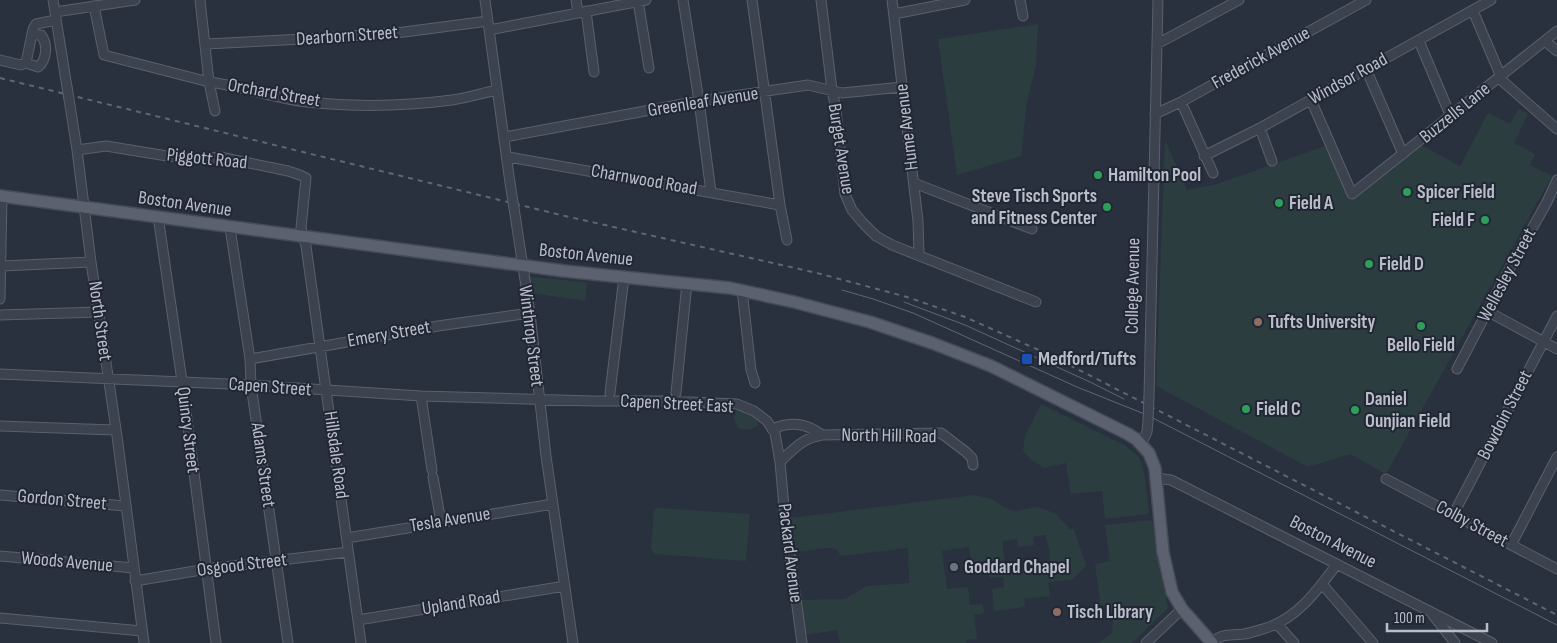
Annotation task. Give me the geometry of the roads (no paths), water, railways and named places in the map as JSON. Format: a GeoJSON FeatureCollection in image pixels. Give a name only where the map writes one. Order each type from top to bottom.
{"type":"FeatureCollection","features":[{"type":"Feature","properties":{"kind":"main road","name":"Boston Avenue"},"geometry":{"type":"LineString","coordinates":[[1,196],[522,266],[742,290],[870,322],[953,350],[991,366],[1128,434],[1142,445]]}},
{"type":"Feature","properties":{"kind":"main road"},"geometry":{"type":"LineString","coordinates":[[1142,445],[1152,459],[1156,478],[1163,552],[1172,592],[1182,609],[1211,643]]}},
{"type":"Feature","properties":{"kind":"street","name":"North Street"},"geometry":{"type":"LineString","coordinates":[[53,0],[77,150],[144,643]]}},
{"type":"Feature","properties":{"kind":"street"},"geometry":{"type":"LineString","coordinates":[[26,63],[36,24],[55,16],[94,6],[135,0]]}},
{"type":"Feature","properties":{"kind":"street"},"geometry":{"type":"LineString","coordinates":[[200,0],[209,82],[215,111]]}},
{"type":"Feature","properties":{"kind":"street","name":"Winthrop Street"},"geometry":{"type":"LineString","coordinates":[[485,0],[530,313],[539,400],[573,643]]}},
{"type":"Feature","properties":{"kind":"street"},"geometry":{"type":"LineString","coordinates":[[576,0],[582,12],[594,72]]}},
{"type":"Feature","properties":{"kind":"street"},"geometry":{"type":"LineString","coordinates":[[683,0],[699,101],[710,192]]}},
{"type":"Feature","properties":{"kind":"street"},"geometry":{"type":"LineString","coordinates":[[752,0],[780,205],[787,240]]}},
{"type":"Feature","properties":{"kind":"street","name":"Burget Avenue"},"geometry":{"type":"LineString","coordinates":[[821,0],[845,194],[848,203],[862,222],[876,236],[892,245],[919,254],[966,275],[1036,302]]}},
{"type":"Feature","properties":{"kind":"street","name":"Hume Avenue"},"geometry":{"type":"LineString","coordinates":[[892,0],[914,183],[919,254]]}},
{"type":"Feature","properties":{"kind":"street"},"geometry":{"type":"LineString","coordinates":[[894,14],[966,0]]}},
{"type":"Feature","properties":{"kind":"street"},"geometry":{"type":"LineString","coordinates":[[1020,0],[1023,16]]}},
{"type":"Feature","properties":{"kind":"street","name":"College Avenue"},"geometry":{"type":"LineString","coordinates":[[1142,445],[1147,432],[1149,396],[1158,0]]}},
{"type":"Feature","properties":{"kind":"street"},"geometry":{"type":"LineString","coordinates":[[1157,44],[1239,0]]}},
{"type":"Feature","properties":{"kind":"street","name":"Frederick Avenue"},"geometry":{"type":"LineString","coordinates":[[1155,114],[1182,102],[1366,0]]}},
{"type":"Feature","properties":{"kind":"street","name":"Windsor Road"},"geometry":{"type":"LineString","coordinates":[[1204,156],[1260,128],[1491,0]]}},
{"type":"Feature","properties":{"kind":"street"},"geometry":{"type":"LineString","coordinates":[[642,1],[649,68]]}},
{"type":"Feature","properties":{"kind":"street","name":"Dearborn Street"},"geometry":{"type":"LineString","coordinates":[[206,44],[332,38],[489,26],[642,1]]}},
{"type":"Feature","properties":{"kind":"street","name":"Orchard Street"},"geometry":{"type":"LineString","coordinates":[[94,6],[104,54],[270,96],[307,102],[401,105],[454,100],[497,90]]}},
{"type":"Feature","properties":{"kind":"street"},"geometry":{"type":"LineString","coordinates":[[1473,11],[1499,72],[1499,78],[1557,129]]}},
{"type":"Feature","properties":{"kind":"street","name":"Buzzells Lane"},"geometry":{"type":"LineString","coordinates":[[1311,100],[1352,194],[1557,32]]}},
{"type":"Feature","properties":{"kind":"street"},"geometry":{"type":"LineString","coordinates":[[0,60],[21,65],[26,63],[38,67],[42,64],[45,56],[45,40],[42,35],[32,35]]}},
{"type":"Feature","properties":{"kind":"street"},"geometry":{"type":"LineString","coordinates":[[1419,41],[1451,117]]}},
{"type":"Feature","properties":{"kind":"street"},"geometry":{"type":"LineString","coordinates":[[1546,42],[1557,52]]}},
{"type":"Feature","properties":{"kind":"street"},"geometry":{"type":"LineString","coordinates":[[1366,69],[1403,154]]}},
{"type":"Feature","properties":{"kind":"street","name":"Greenleaf Avenue"},"geometry":{"type":"LineString","coordinates":[[505,137],[699,101],[808,85],[842,92],[902,87]]}},
{"type":"Feature","properties":{"kind":"street"},"geometry":{"type":"LineString","coordinates":[[1182,102],[1213,173]]}},
{"type":"Feature","properties":{"kind":"street"},"geometry":{"type":"LineString","coordinates":[[1260,128],[1272,161]]}},
{"type":"Feature","properties":{"kind":"street","name":"Piggott Road"},"geometry":{"type":"LineString","coordinates":[[77,150],[106,146],[198,159],[220,157],[300,175],[305,177],[306,180],[301,228],[304,237]]}},
{"type":"Feature","properties":{"kind":"street","name":"Charnwood Road"},"geometry":{"type":"LineString","coordinates":[[508,157],[780,205]]}},
{"type":"Feature","properties":{"kind":"street","name":"Wellesley Street"},"geometry":{"type":"LineString","coordinates":[[1457,370],[1557,180]]}},
{"type":"Feature","properties":{"kind":"street"},"geometry":{"type":"LineString","coordinates":[[914,183],[1032,229]]}},
{"type":"Feature","properties":{"kind":"street"},"geometry":{"type":"LineString","coordinates":[[0,299],[1,196]]}},
{"type":"Feature","properties":{"kind":"street","name":"Quincy Street"},"geometry":{"type":"LineString","coordinates":[[158,216],[216,643]]}},
{"type":"Feature","properties":{"kind":"street","name":"Adams Street"},"geometry":{"type":"LineString","coordinates":[[230,228],[250,358],[252,386],[288,643]]}},
{"type":"Feature","properties":{"kind":"street","name":"Hillsdale Road"},"geometry":{"type":"LineString","coordinates":[[304,237],[321,346],[361,643]]}},
{"type":"Feature","properties":{"kind":"street"},"geometry":{"type":"LineString","coordinates":[[1,266],[91,262]]}},
{"type":"Feature","properties":{"kind":"street"},"geometry":{"type":"LineString","coordinates":[[610,393],[624,277]]}},
{"type":"Feature","properties":{"kind":"street"},"geometry":{"type":"LineString","coordinates":[[676,393],[687,283]]}},
{"type":"Feature","properties":{"kind":"street"},"geometry":{"type":"LineString","coordinates":[[742,290],[751,370],[755,383]]}},
{"type":"Feature","properties":{"kind":"street"},"geometry":{"type":"LineString","coordinates":[[1487,311],[1557,349]]}},
{"type":"Feature","properties":{"kind":"street"},"geometry":{"type":"LineString","coordinates":[[0,315],[99,312]]}},
{"type":"Feature","properties":{"kind":"street","name":"Emery Street"},"geometry":{"type":"LineString","coordinates":[[250,358],[438,326],[530,313]]}},
{"type":"Feature","properties":{"kind":"street","name":"Bowdoin Street"},"geometry":{"type":"LineString","coordinates":[[1453,515],[1557,316]]}},
{"type":"Feature","properties":{"kind":"street","name":"Capen Street"},"geometry":{"type":"LineString","coordinates":[[0,374],[182,382],[421,396],[539,400]]}},
{"type":"Feature","properties":{"kind":"street"},"geometry":{"type":"LineString","coordinates":[[421,396],[440,522]]}},
{"type":"Feature","properties":{"kind":"street","name":"Capen Street East"},"geometry":{"type":"LineString","coordinates":[[539,400],[667,401],[737,404],[754,411],[767,421],[775,433],[780,462]]}},
{"type":"Feature","properties":{"kind":"street","name":"North Hill Road"},"geometry":{"type":"LineString","coordinates":[[772,429],[796,424],[812,427],[822,435]]}},
{"type":"Feature","properties":{"kind":"street"},"geometry":{"type":"LineString","coordinates":[[0,426],[116,430]]}},
{"type":"Feature","properties":{"kind":"street","name":"North Hill Road"},"geometry":{"type":"LineString","coordinates":[[780,462],[796,446],[814,436],[941,433],[972,458],[973,465]]}},
{"type":"Feature","properties":{"kind":"street"},"geometry":{"type":"LineString","coordinates":[[1511,545],[1557,456]]}},
{"type":"Feature","properties":{"kind":"street","name":"Packard Avenue"},"geometry":{"type":"LineString","coordinates":[[780,462],[784,512],[802,643]]}},
{"type":"Feature","properties":{"kind":"street","name":"Boston Avenue"},"geometry":{"type":"LineString","coordinates":[[1156,478],[1172,480],[1492,643]]}},
{"type":"Feature","properties":{"kind":"street","name":"Colby Street"},"geometry":{"type":"LineString","coordinates":[[1386,479],[1557,569]]}},
{"type":"Feature","properties":{"kind":"street","name":"Gordon Street"},"geometry":{"type":"LineString","coordinates":[[0,495],[125,506]]}},
{"type":"Feature","properties":{"kind":"street","name":"Tesla Avenue"},"geometry":{"type":"LineString","coordinates":[[347,538],[553,504]]}},
{"type":"Feature","properties":{"kind":"street","name":"Osgood Street"},"geometry":{"type":"LineString","coordinates":[[135,580],[207,569],[348,552]]}},
{"type":"Feature","properties":{"kind":"street","name":"Woods Avenue"},"geometry":{"type":"LineString","coordinates":[[0,556],[134,568]]}},
{"type":"Feature","properties":{"kind":"street"},"geometry":{"type":"LineString","coordinates":[[1211,643],[1218,637],[1229,633],[1242,634],[1263,629],[1287,618],[1313,596],[1337,564]]}},
{"type":"Feature","properties":{"kind":"street"},"geometry":{"type":"LineString","coordinates":[[1322,584],[1374,643]]}},
{"type":"Feature","properties":{"kind":"street","name":"Upland Road"},"geometry":{"type":"LineString","coordinates":[[358,620],[565,586]]}},
{"type":"Feature","properties":{"kind":"street"},"geometry":{"type":"LineString","coordinates":[[1146,643],[1182,609]]}},
{"type":"Feature","properties":{"kind":"street"},"geometry":{"type":"LineString","coordinates":[[1430,611],[1455,643]]}},
{"type":"Feature","properties":{"kind":"street"},"geometry":{"type":"LineString","coordinates":[[0,618],[142,631]]}},
{"type":"Feature","properties":{"kind":"street"},"geometry":{"type":"LineString","coordinates":[[1277,624],[1294,643]]}},
{"type":"Feature","properties":{"kind":"tram line"},"geometry":{"type":"LineString","coordinates":[[842,290],[913,313],[1077,387],[1147,415],[1557,625]]}},
{"type":"Feature","properties":{"kind":"tram line"},"geometry":{"type":"LineString","coordinates":[[904,302],[965,325],[1124,399]]}},
{"type":"Feature","properties":{"kind":"railway"},"geometry":{"type":"LineString","coordinates":[[0,78],[565,216],[817,273],[907,297],[965,317],[1052,356],[1557,615]]}},
{"type":"Feature","properties":{"kind":"place","name":"Hamilton Pool"},"geometry":{"type":"Point","coordinates":[1098,175]}},
{"type":"Feature","properties":{"kind":"place","name":"Spicer Field"},"geometry":{"type":"Point","coordinates":[1407,192]}},
{"type":"Feature","properties":{"kind":"place","name":"Field A"},"geometry":{"type":"Point","coordinates":[1279,203]}},
{"type":"Feature","properties":{"kind":"place","name":"Steve Tisch Sports and Fitness Center"},"geometry":{"type":"Point","coordinates":[1107,207]}},
{"type":"Feature","properties":{"kind":"place","name":"Field F"},"geometry":{"type":"Point","coordinates":[1485,220]}},
{"type":"Feature","properties":{"kind":"place","name":"Field D"},"geometry":{"type":"Point","coordinates":[1369,264]}},
{"type":"Feature","properties":{"kind":"place","name":"Tufts University"},"geometry":{"type":"Point","coordinates":[1258,322]}},
{"type":"Feature","properties":{"kind":"place","name":"Bello Field"},"geometry":{"type":"Point","coordinates":[1421,326]}},
{"type":"Feature","properties":{"kind":"place","name":"Medford/Tufts"},"geometry":{"type":"Point","coordinates":[1027,359]}},
{"type":"Feature","properties":{"kind":"place","name":"Field C"},"geometry":{"type":"Point","coordinates":[1246,409]}},
{"type":"Feature","properties":{"kind":"place","name":"Daniel Ounjian Field"},"geometry":{"type":"Point","coordinates":[1355,410]}},
{"type":"Feature","properties":{"kind":"place","name":"Goddard Chapel"},"geometry":{"type":"Point","coordinates":[954,567]}},
{"type":"Feature","properties":{"kind":"place","name":"Tisch Library"},"geometry":{"type":"Point","coordinates":[1057,612]}}]}
